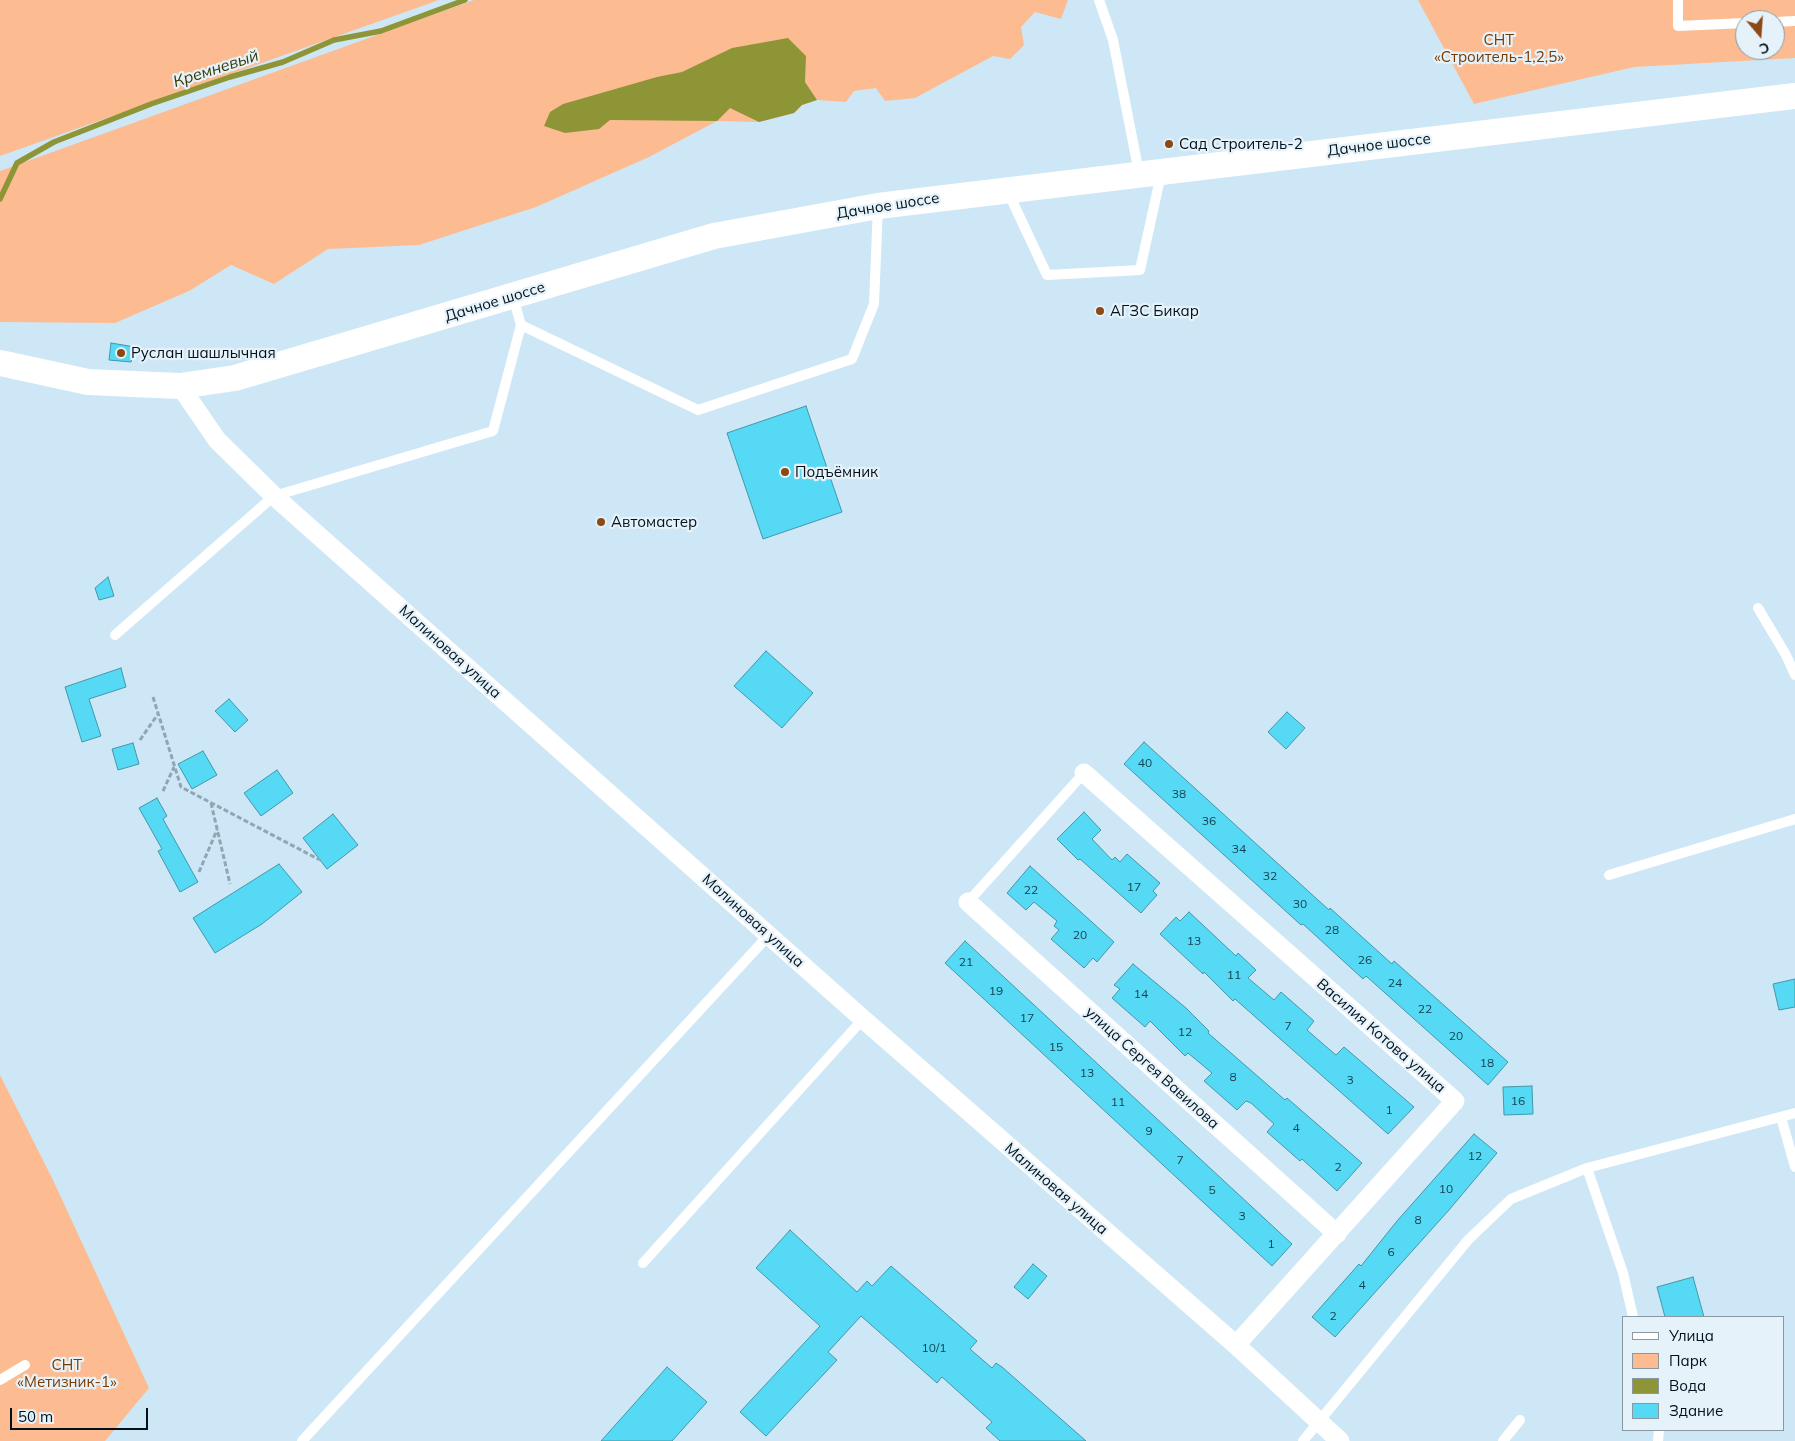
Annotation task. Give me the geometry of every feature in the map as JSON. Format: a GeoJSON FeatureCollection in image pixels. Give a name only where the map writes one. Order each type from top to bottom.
{"type":"FeatureCollection","features":[{"type":"Feature","properties":{"kind":"main road","name":"Дачное шоссе"},"geometry":{"type":"LineString","coordinates":[[0,363],[88,382],[180,386],[236,378],[714,236],[878,206],[1007,189],[1795,96]]}},
{"type":"Feature","properties":{"kind":"street","name":"Малиновая улица"},"geometry":{"type":"LineString","coordinates":[[180,386],[217,440],[274,496],[863,1019],[1236,1345],[1340,1441]]}},
{"type":"Feature","properties":{"kind":"street","name":"Василия Котова улица"},"geometry":{"type":"LineString","coordinates":[[1084,773],[1455,1101],[1236,1345]]}},
{"type":"Feature","properties":{"kind":"street","name":"улица Сергея Вавилова"},"geometry":{"type":"LineString","coordinates":[[968,902],[1337,1234]]}},
{"type":"Feature","properties":{"kind":"lane"},"geometry":{"type":"LineString","coordinates":[[1007,189],[1047,275],[1140,270],[1150,172],[1100,0]]}},
{"type":"Feature","properties":{"kind":"lane"},"geometry":{"type":"LineString","coordinates":[[1678,0],[1678,26],[1735,23]]}},
{"type":"Feature","properties":{"kind":"lane"},"geometry":{"type":"LineString","coordinates":[[521,325],[698,410],[852,360],[874,304],[878,206]]}},
{"type":"Feature","properties":{"kind":"lane"},"geometry":{"type":"LineString","coordinates":[[115,636],[274,496],[493,431],[521,325],[513,297]]}},
{"type":"Feature","properties":{"kind":"lane"},"geometry":{"type":"LineString","coordinates":[[1758,608],[1786,655],[1795,675]]}},
{"type":"Feature","properties":{"kind":"lane"},"geometry":{"type":"LineString","coordinates":[[968,902],[1084,773]]}},
{"type":"Feature","properties":{"kind":"lane"},"geometry":{"type":"LineString","coordinates":[[1609,875],[1795,819]]}},
{"type":"Feature","properties":{"kind":"lane"},"geometry":{"type":"LineString","coordinates":[[302,1441],[768,935]]}},
{"type":"Feature","properties":{"kind":"lane"},"geometry":{"type":"LineString","coordinates":[[644,1263],[863,1019]]}},
{"type":"Feature","properties":{"kind":"lane"},"geometry":{"type":"LineString","coordinates":[[1303,1441],[1468,1240],[1512,1199],[1587,1168],[1795,1113]]}},
{"type":"Feature","properties":{"kind":"lane"},"geometry":{"type":"LineString","coordinates":[[1781,1117],[1795,1168]]}},
{"type":"Feature","properties":{"kind":"lane"},"geometry":{"type":"LineString","coordinates":[[1587,1168],[1623,1273],[1633,1316]]}},
{"type":"Feature","properties":{"kind":"lane"},"geometry":{"type":"LineString","coordinates":[[0,1380],[26,1365]]}},
{"type":"Feature","properties":{"kind":"lane"},"geometry":{"type":"LineString","coordinates":[[1504,1441],[1520,1420]]}},
{"type":"Feature","properties":{"kind":"path"},"geometry":{"type":"LineString","coordinates":[[153,696],[181,787],[320,860]]}},
{"type":"Feature","properties":{"kind":"path"},"geometry":{"type":"LineString","coordinates":[[140,740],[158,713]]}},
{"type":"Feature","properties":{"kind":"path"},"geometry":{"type":"LineString","coordinates":[[163,791],[174,766]]}},
{"type":"Feature","properties":{"kind":"path"},"geometry":{"type":"LineString","coordinates":[[210,802],[230,884]]}},
{"type":"Feature","properties":{"kind":"path"},"geometry":{"type":"LineString","coordinates":[[199,872],[217,830]]}},
{"type":"Feature","properties":{"kind":"green space"},"geometry":{"type":"Polygon","coordinates":[[[0,0],[439,0],[0,156],[0,0]]]}},
{"type":"Feature","properties":{"kind":"green space"},"geometry":{"type":"Polygon","coordinates":[[[474,0],[1068,0],[1061,19],[1035,12],[1021,27],[1024,45],[1010,59],[993,56],[915,98],[885,101],[876,88],[854,91],[846,102],[817,100],[802,105],[794,113],[759,122],[717,121],[649,157],[536,207],[419,245],[328,249],[274,284],[231,265],[189,291],[115,323],[0,322],[0,171],[474,0]]]}},
{"type":"Feature","properties":{"kind":"green space","name":"СНТ «Строитель-1,2,5»"},"geometry":{"type":"Polygon","coordinates":[[[1418,0],[1795,0],[1795,58],[1785,59],[1785,10],[1735,10],[1735,60],[1759,60],[1634,67],[1474,104],[1418,0]]]}},
{"type":"Feature","properties":{"kind":"green space","name":"СНТ «Метизник-1»"},"geometry":{"type":"Polygon","coordinates":[[[0,1075],[53,1180],[149,1388],[105,1441],[0,1441],[0,1075]]]}},
{"type":"Feature","properties":{"kind":"water"},"geometry":{"type":"Polygon","coordinates":[[[788,38],[806,56],[805,82],[817,100],[802,105],[794,113],[759,122],[730,108],[717,121],[610,120],[599,129],[565,133],[544,126],[550,112],[563,104],[657,77],[682,72],[732,48],[788,38]]]}},
{"type":"Feature","properties":{"kind":"building","name":"Руслан шашлычная"},"geometry":{"type":"Polygon","coordinates":[[[111,343],[135,347],[131,362],[109,360],[111,343]]]}},
{"type":"Feature","properties":{"kind":"building","name":"Подъёмник"},"geometry":{"type":"Polygon","coordinates":[[[806,406],[842,512],[763,539],[727,433],[806,406]]]}},
{"type":"Feature","properties":{"kind":"building"},"geometry":{"type":"Polygon","coordinates":[[[108,577],[114,596],[99,600],[95,588],[108,577]]]}},
{"type":"Feature","properties":{"kind":"building"},"geometry":{"type":"Polygon","coordinates":[[[766,651],[813,693],[782,728],[734,686],[766,651]]]}},
{"type":"Feature","properties":{"kind":"building"},"geometry":{"type":"Polygon","coordinates":[[[121,668],[126,687],[89,699],[101,736],[82,742],[65,687],[121,668]]]}},
{"type":"Feature","properties":{"kind":"building"},"geometry":{"type":"Polygon","coordinates":[[[229,699],[248,720],[235,732],[215,711],[229,699]]]}},
{"type":"Feature","properties":{"kind":"building"},"geometry":{"type":"Polygon","coordinates":[[[1287,712],[1305,728],[1286,749],[1268,732],[1287,712]]]}},
{"type":"Feature","properties":{"kind":"building"},"geometry":{"type":"Polygon","coordinates":[[[1144,742],[1329,910],[1330,908],[1392,964],[1394,961],[1508,1062],[1488,1085],[1366,976],[1363,979],[1303,924],[1301,925],[1124,764],[1144,742]]]}},
{"type":"Feature","properties":{"kind":"building"},"geometry":{"type":"Polygon","coordinates":[[[133,743],[139,764],[118,770],[112,749],[133,743]]]}},
{"type":"Feature","properties":{"kind":"building"},"geometry":{"type":"Polygon","coordinates":[[[203,751],[217,775],[192,789],[178,764],[203,751]]]}},
{"type":"Feature","properties":{"kind":"building"},"geometry":{"type":"Polygon","coordinates":[[[277,770],[293,793],[261,816],[244,793],[277,770]]]}},
{"type":"Feature","properties":{"kind":"building"},"geometry":{"type":"Polygon","coordinates":[[[157,798],[167,816],[163,819],[198,882],[180,892],[158,851],[162,849],[139,808],[157,798]]]}},
{"type":"Feature","properties":{"kind":"building"},"geometry":{"type":"Polygon","coordinates":[[[1084,812],[1101,830],[1092,839],[1112,860],[1115,857],[1120,862],[1127,854],[1160,883],[1153,891],[1157,895],[1141,913],[1080,859],[1078,860],[1057,839],[1084,812]]]}},
{"type":"Feature","properties":{"kind":"building"},"geometry":{"type":"Polygon","coordinates":[[[333,814],[358,845],[327,869],[303,838],[333,814]]]}},
{"type":"Feature","properties":{"kind":"building"},"geometry":{"type":"Polygon","coordinates":[[[279,864],[302,892],[262,924],[215,953],[193,918],[279,864]]]}},
{"type":"Feature","properties":{"kind":"building"},"geometry":{"type":"Polygon","coordinates":[[[1030,866],[1114,942],[1097,962],[1093,958],[1084,968],[1051,939],[1059,930],[1054,926],[1057,921],[1034,902],[1026,910],[1007,893],[1030,866]]]}},
{"type":"Feature","properties":{"kind":"building"},"geometry":{"type":"Polygon","coordinates":[[[1189,912],[1236,956],[1238,953],[1256,970],[1248,978],[1274,1000],[1281,992],[1314,1021],[1307,1030],[1330,1050],[1336,1055],[1344,1047],[1414,1107],[1388,1134],[1235,999],[1233,1001],[1204,972],[1203,974],[1160,934],[1176,917],[1180,921],[1189,912]]]}},
{"type":"Feature","properties":{"kind":"building"},"geometry":{"type":"Polygon","coordinates":[[[965,941],[1292,1244],[1272,1266],[945,963],[965,941]]]}},
{"type":"Feature","properties":{"kind":"building"},"geometry":{"type":"Polygon","coordinates":[[[1133,964],[1186,1008],[1209,1031],[1208,1033],[1285,1100],[1287,1098],[1362,1163],[1337,1191],[1302,1159],[1300,1161],[1267,1132],[1274,1124],[1251,1103],[1246,1101],[1237,1110],[1204,1081],[1212,1073],[1188,1053],[1185,1056],[1150,1021],[1145,1027],[1112,998],[1120,989],[1114,985],[1133,964]]]}},
{"type":"Feature","properties":{"kind":"building"},"geometry":{"type":"Polygon","coordinates":[[[1795,979],[1795,1007],[1779,1010],[1773,984],[1795,979]]]}},
{"type":"Feature","properties":{"kind":"building"},"geometry":{"type":"Polygon","coordinates":[[[1532,1086],[1533,1114],[1504,1115],[1503,1087],[1532,1086]]]}},
{"type":"Feature","properties":{"kind":"building"},"geometry":{"type":"Polygon","coordinates":[[[1474,1134],[1497,1153],[1449,1210],[1335,1337],[1312,1317],[1359,1264],[1361,1266],[1397,1221],[1474,1134]]]}},
{"type":"Feature","properties":{"kind":"building"},"geometry":{"type":"Polygon","coordinates":[[[790,1230],[857,1292],[867,1281],[872,1286],[891,1266],[977,1341],[970,1349],[992,1368],[996,1363],[1002,1367],[1086,1441],[1000,1441],[986,1428],[992,1422],[942,1377],[937,1383],[861,1316],[828,1352],[837,1360],[766,1436],[740,1412],[820,1326],[756,1268],[790,1230]]]}},
{"type":"Feature","properties":{"kind":"building"},"geometry":{"type":"Polygon","coordinates":[[[1033,1264],[1047,1276],[1028,1299],[1014,1287],[1033,1264]]]}},
{"type":"Feature","properties":{"kind":"building"},"geometry":{"type":"Polygon","coordinates":[[[1693,1277],[1704,1316],[1665,1316],[1657,1287],[1693,1277]]]}},
{"type":"Feature","properties":{"kind":"building"},"geometry":{"type":"Polygon","coordinates":[[[667,1367],[707,1402],[672,1441],[601,1441],[667,1367]]]}},
{"type":"Feature","properties":{"kind":"waterway","name":"Кремневый"},"geometry":{"type":"LineString","coordinates":[[0,199],[17,163],[54,142],[151,104],[230,77],[283,62],[334,40],[381,31],[465,0]]}},
{"type":"Feature","properties":{"kind":"place","name":"Сад Строитель-2"},"geometry":{"type":"Point","coordinates":[1169,144]}},
{"type":"Feature","properties":{"kind":"place","name":"АГЗС Бикар"},"geometry":{"type":"Point","coordinates":[1100,311]}},
{"type":"Feature","properties":{"kind":"place","name":"Руслан шашлычная"},"geometry":{"type":"Point","coordinates":[121,353]}},
{"type":"Feature","properties":{"kind":"place","name":"Подъёмник"},"geometry":{"type":"Point","coordinates":[785,472]}},
{"type":"Feature","properties":{"kind":"place","name":"Автомастер"},"geometry":{"type":"Point","coordinates":[601,522]}}]}
